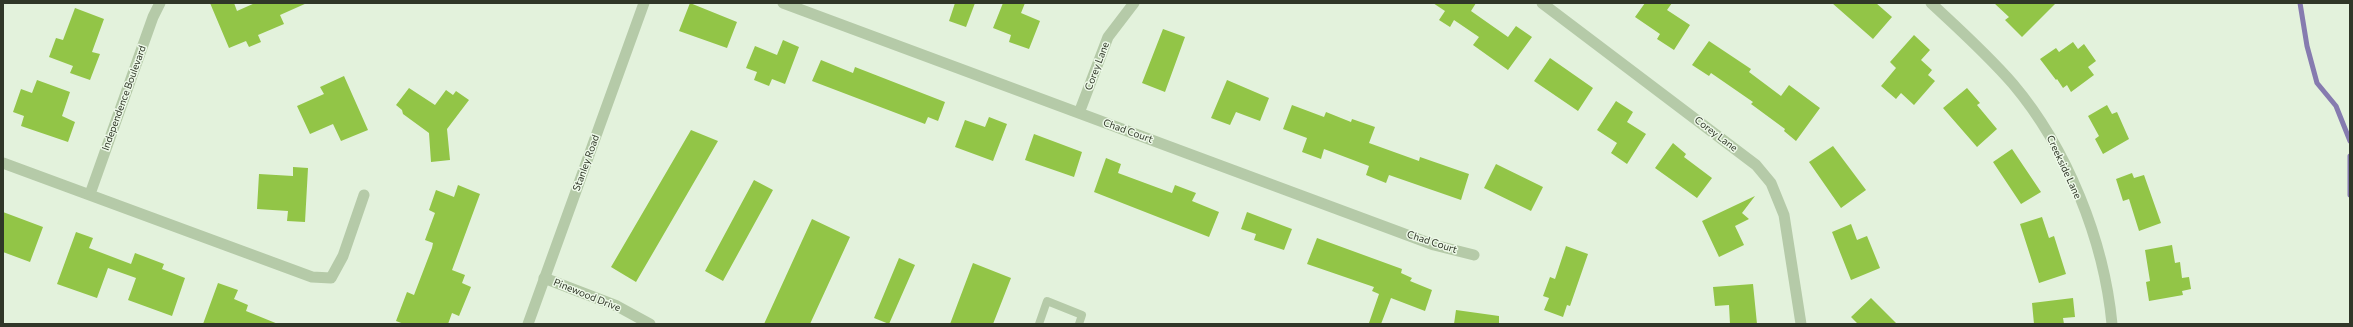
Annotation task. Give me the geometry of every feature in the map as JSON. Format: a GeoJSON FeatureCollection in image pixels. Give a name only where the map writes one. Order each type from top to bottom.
{"type":"FeatureCollection","features":[{"type":"Feature","properties":{"kind":"street","name":"Independence Boulevard"},"geometry":{"type":"LineString","coordinates":[[90,194],[153,17],[160,3]]}},
{"type":"Feature","properties":{"kind":"street","name":"Stanley Road"},"geometry":{"type":"LineString","coordinates":[[528,324],[644,3]]}},
{"type":"Feature","properties":{"kind":"street","name":"Chad Court"},"geometry":{"type":"LineString","coordinates":[[783,3],[1434,245],[1474,255]]}},
{"type":"Feature","properties":{"kind":"street","name":"Corey Lane"},"geometry":{"type":"LineString","coordinates":[[1079,113],[1108,37],[1134,3]]}},
{"type":"Feature","properties":{"kind":"street","name":"Corey Lane"},"geometry":{"type":"LineString","coordinates":[[1542,3],[1756,165],[1771,183],[1784,215],[1801,324]]}},
{"type":"Feature","properties":{"kind":"street","name":"Creekside Lane"},"geometry":{"type":"LineString","coordinates":[[1931,3],[1991,59],[2014,85],[2048,132],[2071,179],[2096,244],[2105,278],[2112,324]]}},
{"type":"Feature","properties":{"kind":"street"},"geometry":{"type":"LineString","coordinates":[[3,163],[312,277],[331,278],[343,256],[364,195]]}},
{"type":"Feature","properties":{"kind":"street","name":"Pinewood Drive"},"geometry":{"type":"LineString","coordinates":[[544,278],[617,306],[650,324]]}},
{"type":"Feature","properties":{"kind":"lane"},"geometry":{"type":"LineString","coordinates":[[1039,324],[1048,301],[1082,314],[1079,324]]}},
{"type":"Feature","properties":{"kind":"building"},"geometry":{"type":"Polygon","coordinates":[[[210,3],[234,3],[237,11],[255,3],[307,3],[280,15],[284,24],[258,35],[261,42],[249,47],[246,41],[229,48],[210,3]]]}},
{"type":"Feature","properties":{"kind":"building"},"geometry":{"type":"Polygon","coordinates":[[[690,3],[737,22],[727,48],[679,31],[690,3]]]}},
{"type":"Feature","properties":{"kind":"building"},"geometry":{"type":"Polygon","coordinates":[[[955,3],[975,3],[966,27],[949,21],[955,3]]]}},
{"type":"Feature","properties":{"kind":"building"},"geometry":{"type":"Polygon","coordinates":[[[1003,3],[1025,3],[1021,13],[1040,21],[1029,49],[1009,42],[1011,35],[993,28],[1003,3]]]}},
{"type":"Feature","properties":{"kind":"building"},"geometry":{"type":"Polygon","coordinates":[[[1433,3],[1476,3],[1471,11],[1508,37],[1516,26],[1532,37],[1508,70],[1473,45],[1479,37],[1454,20],[1450,27],[1439,20],[1445,11],[1433,3]]]}},
{"type":"Feature","properties":{"kind":"building"},"geometry":{"type":"Polygon","coordinates":[[[1645,3],[1672,3],[1667,10],[1690,25],[1674,50],[1657,39],[1660,34],[1635,17],[1645,3]]]}},
{"type":"Feature","properties":{"kind":"building"},"geometry":{"type":"Polygon","coordinates":[[[1832,3],[1876,3],[1892,17],[1873,39],[1832,3]]]}},
{"type":"Feature","properties":{"kind":"building"},"geometry":{"type":"Polygon","coordinates":[[[1994,3],[2056,3],[2022,37],[2005,20],[2009,17],[1994,3]]]}},
{"type":"Feature","properties":{"kind":"building"},"geometry":{"type":"Polygon","coordinates":[[[75,8],[104,19],[92,52],[100,54],[90,80],[70,73],[73,66],[49,57],[56,38],[63,40],[75,8]]]}},
{"type":"Feature","properties":{"kind":"building"},"geometry":{"type":"Polygon","coordinates":[[[1163,29],[1185,37],[1165,92],[1142,83],[1163,29]]]}},
{"type":"Feature","properties":{"kind":"building"},"geometry":{"type":"Polygon","coordinates":[[[1914,35],[1930,50],[1921,60],[1932,70],[1928,75],[1935,81],[1914,105],[1901,93],[1896,99],[1881,86],[1896,68],[1890,62],[1914,35]]]}},
{"type":"Feature","properties":{"kind":"building"},"geometry":{"type":"Polygon","coordinates":[[[783,40],[799,47],[785,84],[772,79],[769,86],[754,80],[757,72],[746,68],[755,46],[777,55],[783,40]]]}},
{"type":"Feature","properties":{"kind":"building"},"geometry":{"type":"Polygon","coordinates":[[[1709,41],[1751,69],[1749,72],[1781,96],[1789,85],[1820,108],[1796,141],[1784,131],[1785,129],[1751,104],[1753,102],[1711,73],[1709,76],[1692,65],[1709,41]]]}},
{"type":"Feature","properties":{"kind":"building"},"geometry":{"type":"Polygon","coordinates":[[[2073,42],[2078,49],[2084,44],[2096,61],[2088,67],[2094,75],[2071,92],[2067,85],[2063,88],[2040,59],[2056,48],[2059,52],[2073,42]]]}},
{"type":"Feature","properties":{"kind":"building"},"geometry":{"type":"Polygon","coordinates":[[[1550,58],[1593,88],[1578,111],[1534,81],[1550,58]]]}},
{"type":"Feature","properties":{"kind":"building"},"geometry":{"type":"Polygon","coordinates":[[[821,60],[853,73],[855,67],[945,102],[938,121],[928,117],[925,124],[812,81],[821,60]]]}},
{"type":"Feature","properties":{"kind":"building"},"geometry":{"type":"Polygon","coordinates":[[[344,76],[368,130],[341,141],[333,124],[310,134],[297,106],[324,94],[320,87],[344,76]]]}},
{"type":"Feature","properties":{"kind":"building"},"geometry":{"type":"Polygon","coordinates":[[[37,80],[70,92],[62,116],[75,122],[68,142],[21,126],[24,116],[13,112],[21,89],[32,93],[37,80]]]}},
{"type":"Feature","properties":{"kind":"building"},"geometry":{"type":"Polygon","coordinates":[[[1227,80],[1269,98],[1260,121],[1236,112],[1230,125],[1211,118],[1227,80]]]}},
{"type":"Feature","properties":{"kind":"building"},"geometry":{"type":"Polygon","coordinates":[[[409,88],[435,105],[446,90],[453,95],[456,91],[469,100],[447,129],[450,160],[431,162],[429,133],[403,114],[402,110],[396,105],[409,88]]]}},
{"type":"Feature","properties":{"kind":"building"},"geometry":{"type":"Polygon","coordinates":[[[1967,88],[1980,103],[1977,105],[1997,129],[1977,147],[1943,108],[1967,88]]]}},
{"type":"Feature","properties":{"kind":"building"},"geometry":{"type":"Polygon","coordinates":[[[1616,101],[1633,112],[1627,122],[1646,134],[1627,164],[1611,153],[1617,143],[1597,130],[1616,101]]]}},
{"type":"Feature","properties":{"kind":"building"},"geometry":{"type":"Polygon","coordinates":[[[1292,105],[1324,117],[1326,112],[1351,122],[1352,119],[1375,127],[1369,143],[1419,161],[1420,157],[1469,174],[1461,200],[1389,175],[1386,183],[1366,175],[1369,166],[1324,149],[1321,159],[1302,152],[1307,138],[1283,129],[1292,105]]]}},
{"type":"Feature","properties":{"kind":"building"},"geometry":{"type":"Polygon","coordinates":[[[2107,105],[2112,114],[2117,112],[2129,139],[2103,154],[2095,139],[2099,136],[2088,116],[2107,105]]]}},
{"type":"Feature","properties":{"kind":"building"},"geometry":{"type":"Polygon","coordinates":[[[989,117],[1007,124],[993,161],[955,147],[965,120],[985,127],[989,117]]]}},
{"type":"Feature","properties":{"kind":"building"},"geometry":{"type":"Polygon","coordinates":[[[691,130],[718,141],[636,282],[611,267],[691,130]]]}},
{"type":"Feature","properties":{"kind":"building"},"geometry":{"type":"Polygon","coordinates":[[[1034,134],[1082,152],[1074,177],[1025,160],[1034,134]]]}},
{"type":"Feature","properties":{"kind":"building"},"geometry":{"type":"Polygon","coordinates":[[[1673,143],[1686,154],[1684,157],[1712,178],[1697,198],[1655,168],[1673,143]]]}},
{"type":"Feature","properties":{"kind":"building"},"geometry":{"type":"Polygon","coordinates":[[[1833,146],[1866,190],[1841,208],[1809,162],[1833,146]]]}},
{"type":"Feature","properties":{"kind":"building"},"geometry":{"type":"Polygon","coordinates":[[[2012,149],[2041,192],[2021,204],[1993,162],[2012,149]]]}},
{"type":"Feature","properties":{"kind":"building"},"geometry":{"type":"Polygon","coordinates":[[[1106,158],[1121,164],[1118,173],[1172,193],[1175,185],[1196,193],[1192,201],[1219,212],[1209,237],[1094,192],[1106,158]]]}},
{"type":"Feature","properties":{"kind":"building"},"geometry":{"type":"Polygon","coordinates":[[[1496,164],[1543,187],[1531,211],[1484,188],[1496,164]]]}},
{"type":"Feature","properties":{"kind":"building"},"geometry":{"type":"Polygon","coordinates":[[[293,167],[308,168],[305,222],[287,221],[288,211],[257,209],[259,174],[293,176],[293,167]]]}},
{"type":"Feature","properties":{"kind":"building"},"geometry":{"type":"Polygon","coordinates":[[[2132,173],[2134,178],[2144,175],[2161,223],[2139,231],[2129,199],[2123,201],[2116,179],[2132,173]]]}},
{"type":"Feature","properties":{"kind":"building"},"geometry":{"type":"Polygon","coordinates":[[[754,180],[773,190],[723,281],[705,271],[754,180]]]}},
{"type":"Feature","properties":{"kind":"building"},"geometry":{"type":"Polygon","coordinates":[[[458,185],[480,194],[452,270],[465,275],[462,283],[471,287],[459,316],[452,313],[448,324],[404,324],[396,321],[407,292],[414,295],[432,248],[433,243],[425,240],[435,213],[429,210],[436,190],[454,197],[458,185]]]}},
{"type":"Feature","properties":{"kind":"building"},"geometry":{"type":"Polygon","coordinates":[[[1755,196],[1742,213],[1749,219],[1735,226],[1744,245],[1719,257],[1702,221],[1755,196]]]}},
{"type":"Feature","properties":{"kind":"building"},"geometry":{"type":"Polygon","coordinates":[[[3,212],[43,227],[30,262],[3,252],[3,212]]]}},
{"type":"Feature","properties":{"kind":"building"},"geometry":{"type":"Polygon","coordinates":[[[1247,212],[1292,229],[1284,250],[1254,240],[1256,234],[1241,229],[1247,212]]]}},
{"type":"Feature","properties":{"kind":"building"},"geometry":{"type":"Polygon","coordinates":[[[2042,217],[2049,238],[2054,236],[2066,274],[2039,283],[2020,224],[2042,217]]]}},
{"type":"Feature","properties":{"kind":"building"},"geometry":{"type":"Polygon","coordinates":[[[812,219],[850,237],[810,324],[764,324],[812,219]]]}},
{"type":"Feature","properties":{"kind":"building"},"geometry":{"type":"Polygon","coordinates":[[[1851,224],[1857,240],[1867,236],[1880,268],[1851,280],[1832,232],[1851,224]]]}},
{"type":"Feature","properties":{"kind":"building"},"geometry":{"type":"Polygon","coordinates":[[[76,232],[93,238],[89,248],[131,264],[135,253],[164,264],[162,269],[185,278],[172,316],[128,300],[136,278],[108,268],[97,298],[57,284],[76,232]]]}},
{"type":"Feature","properties":{"kind":"building"},"geometry":{"type":"Polygon","coordinates":[[[1317,238],[1402,269],[1401,273],[1412,278],[1410,281],[1432,290],[1425,311],[1391,298],[1381,324],[1369,323],[1379,294],[1372,291],[1374,287],[1307,264],[1317,238]]]}},
{"type":"Feature","properties":{"kind":"building"},"geometry":{"type":"Polygon","coordinates":[[[2172,245],[2175,263],[2180,262],[2182,278],[2189,277],[2191,289],[2182,291],[2183,295],[2149,301],[2146,282],[2150,281],[2145,250],[2172,245]]]}},
{"type":"Feature","properties":{"kind":"building"},"geometry":{"type":"Polygon","coordinates":[[[1566,246],[1588,254],[1570,306],[1567,305],[1563,317],[1544,310],[1549,298],[1543,296],[1550,277],[1555,279],[1566,246]]]}},
{"type":"Feature","properties":{"kind":"building"},"geometry":{"type":"Polygon","coordinates":[[[899,258],[915,265],[889,324],[874,318],[899,258]]]}},
{"type":"Feature","properties":{"kind":"building"},"geometry":{"type":"Polygon","coordinates":[[[973,263],[1011,278],[993,324],[950,324],[973,263]]]}},
{"type":"Feature","properties":{"kind":"building"},"geometry":{"type":"Polygon","coordinates":[[[218,283],[238,290],[234,299],[248,305],[246,311],[278,324],[203,324],[218,283]]]}},
{"type":"Feature","properties":{"kind":"building"},"geometry":{"type":"Polygon","coordinates":[[[1753,284],[1757,324],[1730,324],[1729,305],[1715,306],[1713,287],[1753,284]]]}},
{"type":"Feature","properties":{"kind":"building"},"geometry":{"type":"Polygon","coordinates":[[[1871,298],[1897,324],[1858,324],[1851,317],[1871,298]]]}},
{"type":"Feature","properties":{"kind":"building"},"geometry":{"type":"Polygon","coordinates":[[[2073,298],[2075,317],[2063,318],[2064,324],[2034,324],[2032,303],[2073,298]]]}},
{"type":"Feature","properties":{"kind":"building"},"geometry":{"type":"Polygon","coordinates":[[[1456,310],[1499,316],[1499,324],[1454,324],[1456,310]]]}},
{"type":"Feature","properties":{"kind":"waterway"},"geometry":{"type":"LineString","coordinates":[[2300,3],[2307,46],[2317,83],[2336,106],[2350,141]]}},
{"type":"Feature","properties":{"kind":"waterway"},"geometry":{"type":"LineString","coordinates":[[2350,156],[2350,195]]}}]}
